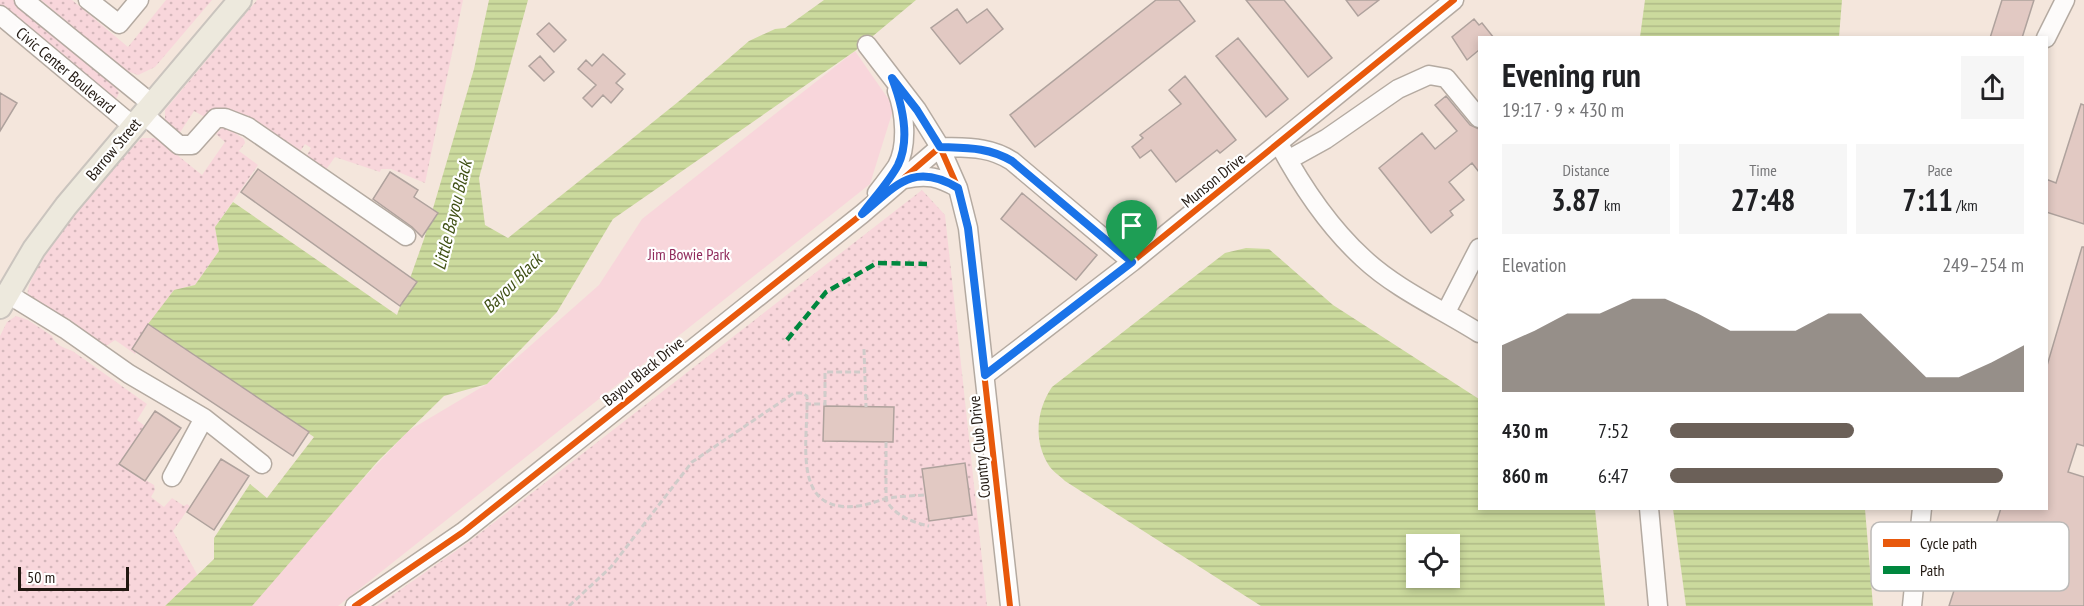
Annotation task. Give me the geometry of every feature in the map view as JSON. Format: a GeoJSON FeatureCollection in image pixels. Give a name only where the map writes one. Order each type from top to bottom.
{"type":"FeatureCollection","features":[{"type":"Feature","properties":{"kind":"main road","name":"Barrow Street"},"geometry":{"type":"LineString","coordinates":[[4,301],[34,249],[66,206],[240,0]]}},
{"type":"Feature","properties":{"kind":"street","name":"Civic Center Boulevard"},"geometry":{"type":"LineString","coordinates":[[24,0],[143,114]]}},
{"type":"Feature","properties":{"kind":"street"},"geometry":{"type":"LineString","coordinates":[[88,0],[119,24],[139,0]]}},
{"type":"Feature","properties":{"kind":"street","name":"Munson Drive"},"geometry":{"type":"LineString","coordinates":[[985,375],[1132,262],[1454,0]]}},
{"type":"Feature","properties":{"kind":"street"},"geometry":{"type":"LineString","coordinates":[[2047,36],[2065,0]]}},
{"type":"Feature","properties":{"kind":"street","name":"Civic Center Boulevard"},"geometry":{"type":"LineString","coordinates":[[0,15],[143,114]]}},
{"type":"Feature","properties":{"kind":"street","name":"Country Club Drive"},"geometry":{"type":"LineString","coordinates":[[867,45],[917,110],[940,147],[958,188],[968,228],[1010,606]]}},
{"type":"Feature","properties":{"kind":"street"},"geometry":{"type":"LineString","coordinates":[[1288,160],[1326,139],[1398,88],[1429,75],[1446,78],[1478,117]]}},
{"type":"Feature","properties":{"kind":"street"},"geometry":{"type":"LineString","coordinates":[[862,214],[898,164],[903,139],[903,113],[892,78]]}},
{"type":"Feature","properties":{"kind":"street"},"geometry":{"type":"LineString","coordinates":[[143,114],[179,145],[192,145],[216,118],[225,118],[248,127],[406,236]]}},
{"type":"Feature","properties":{"kind":"street"},"geometry":{"type":"LineString","coordinates":[[1279,144],[1315,204],[1363,259],[1397,284],[1478,332]]}},
{"type":"Feature","properties":{"kind":"street"},"geometry":{"type":"LineString","coordinates":[[940,147],[984,148],[1004,156],[1132,262]]}},
{"type":"Feature","properties":{"kind":"street","name":"Bayou Black Drive"},"geometry":{"type":"LineString","coordinates":[[355,606],[463,532],[862,214],[940,147]]}},
{"type":"Feature","properties":{"kind":"street"},"geometry":{"type":"LineString","coordinates":[[905,179],[923,175],[935,176],[958,188]]}},
{"type":"Feature","properties":{"kind":"street"},"geometry":{"type":"LineString","coordinates":[[1446,312],[1478,250]]}},
{"type":"Feature","properties":{"kind":"street"},"geometry":{"type":"LineString","coordinates":[[4,301],[65,329],[129,374],[204,418],[262,464]]}},
{"type":"Feature","properties":{"kind":"street"},"geometry":{"type":"LineString","coordinates":[[172,477],[204,418]]}},
{"type":"Feature","properties":{"kind":"street"},"geometry":{"type":"LineString","coordinates":[[1649,510],[1658,606]]}},
{"type":"Feature","properties":{"kind":"street"},"geometry":{"type":"LineString","coordinates":[[1912,606],[1914,591]]}},
{"type":"Feature","properties":{"kind":"path"},"geometry":{"type":"LineString","coordinates":[[864,349],[866,407]]}},
{"type":"Feature","properties":{"kind":"path"},"geometry":{"type":"LineString","coordinates":[[807,404],[825,404],[825,372],[865,372]]}},
{"type":"Feature","properties":{"kind":"path"},"geometry":{"type":"LineString","coordinates":[[569,606],[611,567],[692,462],[794,393],[807,396],[806,463],[809,482],[815,494],[824,503],[839,507],[868,505],[886,498],[925,495]]}},
{"type":"Feature","properties":{"kind":"path"},"geometry":{"type":"LineString","coordinates":[[886,442],[886,498],[896,512],[919,524],[929,526]]}},
{"type":"Feature","properties":{"kind":"green space"},"geometry":{"type":"Polygon","coordinates":[[[0,0],[14,0],[88,60],[114,85],[119,93],[116,99],[110,99],[0,7],[0,0]]]}},
{"type":"Feature","properties":{"kind":"green space"},"geometry":{"type":"Polygon","coordinates":[[[41,0],[72,0],[128,47],[166,0],[212,0],[155,67],[138,75],[124,70],[41,0]]]}},
{"type":"Feature","properties":{"kind":"green space"},"geometry":{"type":"Polygon","coordinates":[[[257,0],[463,0],[425,183],[391,169],[381,169],[380,172],[335,157],[325,171],[306,157],[311,148],[305,144],[299,153],[293,152],[251,121],[228,112],[216,112],[205,117],[194,111],[179,134],[165,123],[165,110],[257,0]]]}},
{"type":"Feature","properties":{"kind":"green space","name":"Jim Bowie Park"},"geometry":{"type":"Polygon","coordinates":[[[855,51],[894,107],[870,184],[338,606],[244,606],[408,431],[487,384],[599,285],[642,219],[855,51]]]}},
{"type":"Feature","properties":{"kind":"green space"},"geometry":{"type":"Polygon","coordinates":[[[224,126],[244,139],[245,143],[239,151],[258,165],[215,227],[219,251],[195,285],[174,290],[132,348],[137,352],[135,354],[115,340],[102,349],[80,335],[79,327],[68,318],[65,320],[28,296],[30,283],[55,240],[114,167],[142,138],[156,138],[202,175],[225,142],[216,134],[224,126]]]}},
{"type":"Feature","properties":{"kind":"green space"},"geometry":{"type":"Polygon","coordinates":[[[922,190],[945,215],[987,606],[377,606],[470,541],[922,190]]]}},
{"type":"Feature","properties":{"kind":"green space"},"geometry":{"type":"Polygon","coordinates":[[[16,316],[28,320],[52,336],[58,345],[74,352],[147,404],[137,420],[145,426],[119,464],[154,485],[155,490],[151,497],[164,507],[172,498],[184,506],[187,504],[190,506],[173,531],[198,576],[165,606],[0,606],[0,336],[7,322],[16,316]]]}},
{"type":"Feature","properties":{"kind":"water"},"geometry":{"type":"Polygon","coordinates":[[[489,0],[528,0],[479,178],[485,225],[508,238],[678,102],[749,41],[775,29],[785,28],[824,0],[916,0],[855,51],[613,219],[557,312],[487,384],[444,396],[378,461],[252,606],[165,606],[214,559],[214,538],[250,484],[267,498],[314,437],[148,324],[174,290],[195,285],[219,251],[215,227],[233,202],[397,315],[424,239],[474,69],[489,0]]]}},
{"type":"Feature","properties":{"kind":"water"},"geometry":{"type":"Polygon","coordinates":[[[1645,0],[1842,0],[1839,36],[1640,36],[1645,0]]]}},
{"type":"Feature","properties":{"kind":"water"},"geometry":{"type":"Polygon","coordinates":[[[1246,248],[1269,249],[1333,305],[1478,398],[1478,510],[1595,510],[1605,606],[1261,606],[1065,481],[1053,471],[1043,454],[1039,434],[1040,414],[1052,387],[1225,253],[1246,248]]]}},
{"type":"Feature","properties":{"kind":"water"},"geometry":{"type":"Polygon","coordinates":[[[1673,510],[1865,510],[1873,606],[1686,606],[1673,510]]]}},
{"type":"Feature","properties":{"kind":"building"},"geometry":{"type":"Polygon","coordinates":[[[1156,0],[1179,0],[1195,21],[1035,147],[1010,115],[1156,0]]]}},
{"type":"Feature","properties":{"kind":"building"},"geometry":{"type":"Polygon","coordinates":[[[1246,0],[1284,0],[1332,58],[1308,77],[1246,0]]]}},
{"type":"Feature","properties":{"kind":"building"},"geometry":{"type":"Polygon","coordinates":[[[1346,0],[1379,0],[1358,16],[1346,0]]]}},
{"type":"Feature","properties":{"kind":"building"},"geometry":{"type":"Polygon","coordinates":[[[2002,0],[2034,0],[2023,36],[1991,36],[2002,0]]]}},
{"type":"Feature","properties":{"kind":"building"},"geometry":{"type":"Polygon","coordinates":[[[957,9],[967,23],[987,9],[1003,29],[960,64],[931,28],[957,9]]]}},
{"type":"Feature","properties":{"kind":"building"},"geometry":{"type":"Polygon","coordinates":[[[1474,19],[1479,25],[1482,23],[1492,36],[1478,36],[1478,51],[1467,60],[1452,37],[1474,19]]]}},
{"type":"Feature","properties":{"kind":"building"},"geometry":{"type":"Polygon","coordinates":[[[549,23],[566,40],[554,52],[537,34],[549,23]]]}},
{"type":"Feature","properties":{"kind":"building"},"geometry":{"type":"Polygon","coordinates":[[[1238,38],[1288,99],[1266,117],[1216,56],[1238,38]]]}},
{"type":"Feature","properties":{"kind":"building"},"geometry":{"type":"Polygon","coordinates":[[[603,54],[625,74],[616,83],[623,89],[611,103],[603,95],[592,107],[583,98],[596,85],[578,69],[586,60],[592,66],[603,54]]]}},
{"type":"Feature","properties":{"kind":"building"},"geometry":{"type":"Polygon","coordinates":[[[540,56],[554,72],[544,81],[529,66],[540,56]]]}},
{"type":"Feature","properties":{"kind":"building"},"geometry":{"type":"Polygon","coordinates":[[[1185,76],[1236,140],[1220,153],[1217,150],[1176,182],[1151,150],[1140,158],[1132,147],[1143,138],[1140,135],[1181,104],[1169,90],[1185,76]]]}},
{"type":"Feature","properties":{"kind":"building"},"geometry":{"type":"Polygon","coordinates":[[[0,93],[17,103],[0,131],[0,93]]]}},
{"type":"Feature","properties":{"kind":"building"},"geometry":{"type":"Polygon","coordinates":[[[1446,96],[1470,125],[1478,129],[1478,171],[1472,163],[1449,182],[1464,200],[1450,211],[1453,215],[1431,233],[1379,168],[1422,133],[1435,149],[1457,131],[1435,105],[1446,96]]]}},
{"type":"Feature","properties":{"kind":"building"},"geometry":{"type":"Polygon","coordinates":[[[2081,104],[2084,105],[2084,224],[2048,213],[2048,180],[2056,183],[2081,104]]]}},
{"type":"Feature","properties":{"kind":"building"},"geometry":{"type":"Polygon","coordinates":[[[258,169],[417,282],[400,306],[241,192],[258,169]]]}},
{"type":"Feature","properties":{"kind":"building"},"geometry":{"type":"Polygon","coordinates":[[[390,172],[418,190],[414,197],[438,213],[422,237],[373,199],[390,172]]]}},
{"type":"Feature","properties":{"kind":"building"},"geometry":{"type":"Polygon","coordinates":[[[1022,193],[1097,255],[1076,280],[1001,219],[1022,193]]]}},
{"type":"Feature","properties":{"kind":"building"},"geometry":{"type":"Polygon","coordinates":[[[2082,247],[2084,247],[2084,446],[2077,444],[2068,472],[2084,477],[2084,606],[1949,606],[1954,591],[2069,591],[2069,522],[1997,522],[2000,510],[2048,510],[2048,362],[2082,247]]]}},
{"type":"Feature","properties":{"kind":"building"},"geometry":{"type":"Polygon","coordinates":[[[148,324],[309,432],[293,456],[132,349],[148,324]]]}},
{"type":"Feature","properties":{"kind":"building"},"geometry":{"type":"Polygon","coordinates":[[[824,406],[894,407],[893,442],[823,441],[824,406]]]}},
{"type":"Feature","properties":{"kind":"building"},"geometry":{"type":"Polygon","coordinates":[[[155,411],[181,428],[145,481],[119,464],[155,411]]]}},
{"type":"Feature","properties":{"kind":"building"},"geometry":{"type":"Polygon","coordinates":[[[221,459],[249,476],[214,530],[187,512],[221,459]]]}},
{"type":"Feature","properties":{"kind":"building"},"geometry":{"type":"Polygon","coordinates":[[[965,463],[972,515],[929,521],[922,469],[965,463]]]}},
{"type":"Feature","properties":{"kind":"marked path"},"geometry":{"type":"LineString","coordinates":[[787,340],[826,292],[877,263],[927,264]]}},
{"type":"Feature","properties":{"kind":"cycle path"},"geometry":{"type":"LineString","coordinates":[[985,375],[1132,262],[1454,0]]}},
{"type":"Feature","properties":{"kind":"cycle path"},"geometry":{"type":"LineString","coordinates":[[355,606],[463,532],[862,214],[940,147],[958,188],[968,228],[1010,606]]}},
{"type":"Feature","properties":{"kind":"route"},"geometry":{"type":"LineString","coordinates":[[892,78],[917,110],[940,147],[984,148],[996,151],[1012,161],[1132,262],[985,375],[968,228],[958,188],[935,176],[923,175],[905,179],[862,214],[898,164],[903,139],[903,113],[902,103],[892,78]]}},
{"type":"Feature","properties":{"kind":"water label","name":"Little Bayou Black"},"geometry":{"type":"Point","coordinates":[452,215]}},
{"type":"Feature","properties":{"kind":"water label","name":"Bayou Black"},"geometry":{"type":"Point","coordinates":[512,283]}}]}
